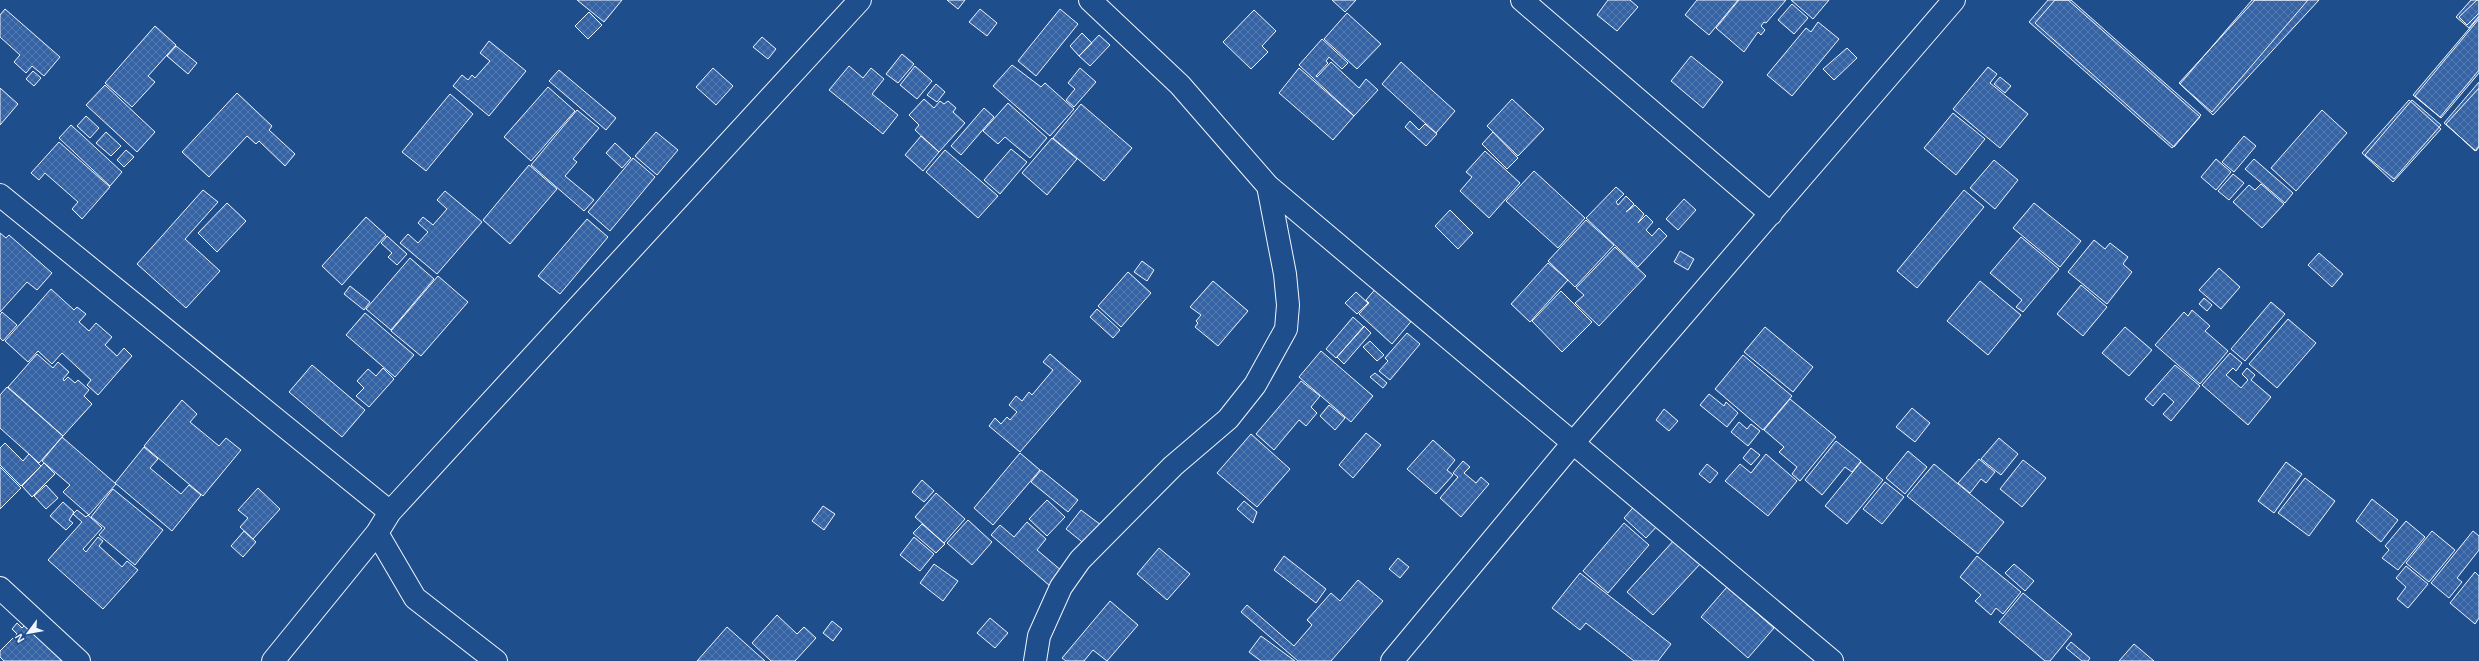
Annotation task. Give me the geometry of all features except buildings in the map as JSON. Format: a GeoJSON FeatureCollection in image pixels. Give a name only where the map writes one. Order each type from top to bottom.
{"type":"FeatureCollection","features":[{"type":"Feature","properties":{"kind":"street"},"geometry":{"type":"LineString","coordinates":[[273,661],[377,533],[390,512],[860,0]]}},
{"type":"Feature","properties":{"kind":"street"},"geometry":{"type":"LineString","coordinates":[[1090,0],[1180,85],[1268,186],[1832,661]]}},
{"type":"Feature","properties":{"kind":"street"},"geometry":{"type":"LineString","coordinates":[[1522,0],[1771,214]]}},
{"type":"Feature","properties":{"kind":"street"},"geometry":{"type":"LineString","coordinates":[[1392,661],[1573,443],[1954,0]]}},
{"type":"Feature","properties":{"kind":"street"},"geometry":{"type":"LineString","coordinates":[[1035,661],[1042,629],[1061,587],[1080,560],[1173,466],[1228,419],[1256,384],[1286,329],[1288,305],[1285,274],[1268,186]]}},
{"type":"Feature","properties":{"kind":"street"},"geometry":{"type":"LineString","coordinates":[[0,195],[390,512]]}},
{"type":"Feature","properties":{"kind":"street"},"geometry":{"type":"LineString","coordinates":[[377,533],[415,598],[496,661]]}},
{"type":"Feature","properties":{"kind":"street"},"geometry":{"type":"LineString","coordinates":[[0,588],[78,661]]}}]}
